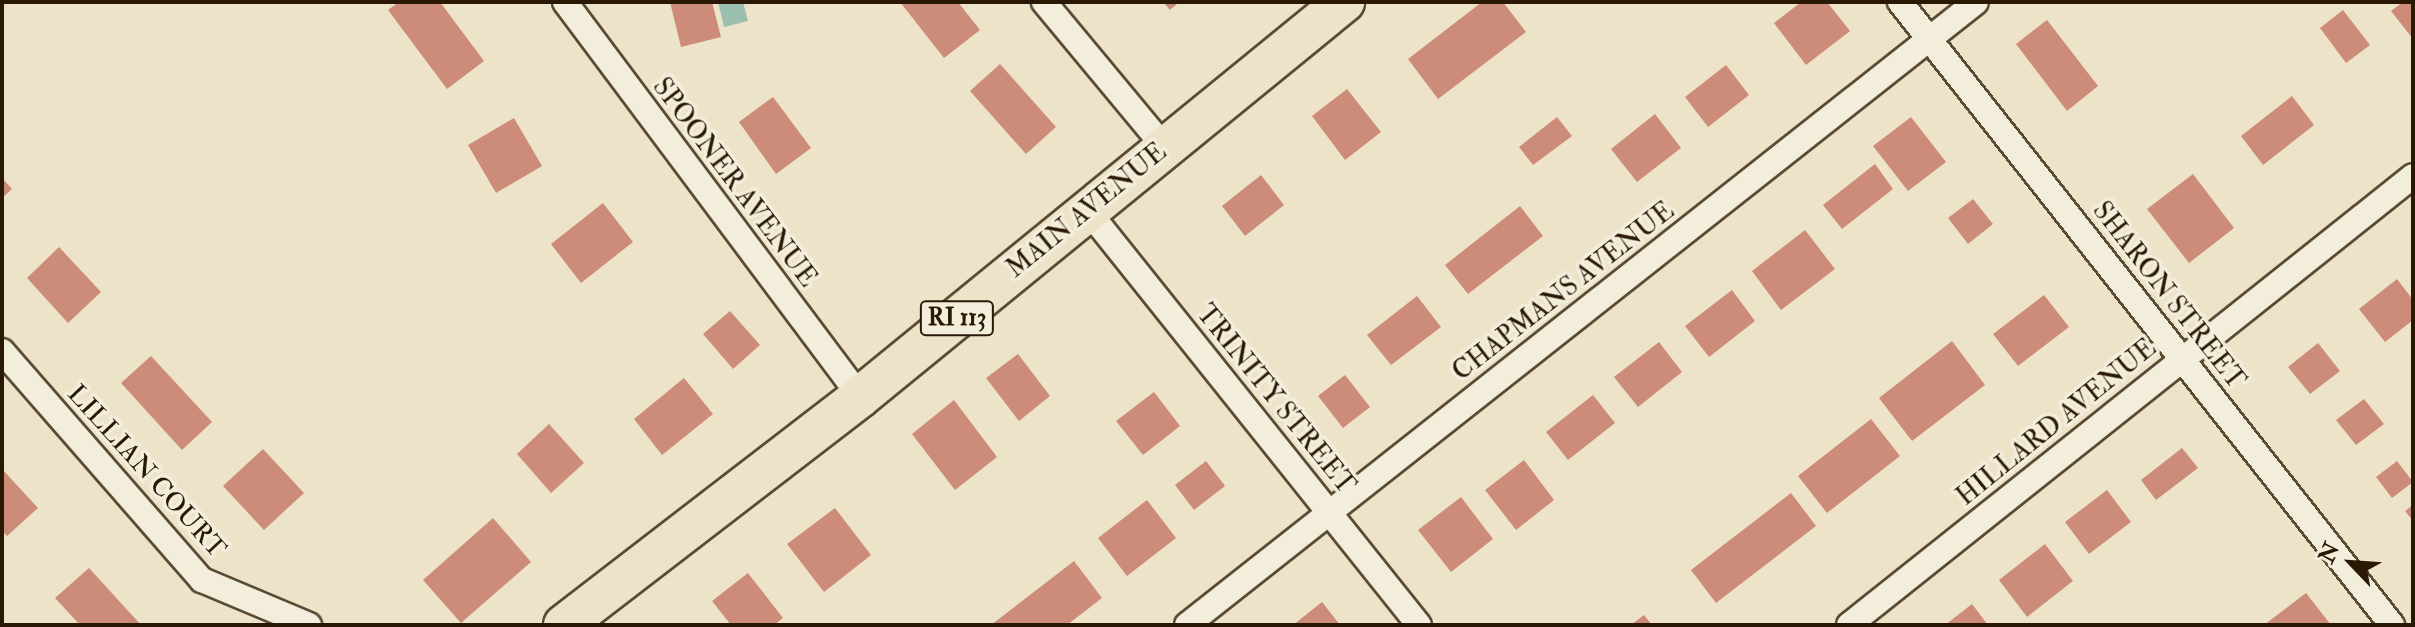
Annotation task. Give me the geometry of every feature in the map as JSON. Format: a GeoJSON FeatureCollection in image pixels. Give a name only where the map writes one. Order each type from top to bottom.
{"type":"FeatureCollection","features":[{"type":"Feature","properties":{"kind":"main road","name":"MAIN AVENUE"},"geometry":{"type":"LineString","coordinates":[[564,625],[860,397],[1344,2]]}},
{"type":"Feature","properties":{"kind":"street","name":"SPOONER AVENUE"},"geometry":{"type":"LineString","coordinates":[[565,2],[860,397]]}},
{"type":"Feature","properties":{"kind":"street"},"geometry":{"type":"LineString","coordinates":[[1044,2],[1165,148]]}},
{"type":"Feature","properties":{"kind":"street","name":"SHARON STREET"},"geometry":{"type":"LineString","coordinates":[[1900,2],[2392,625]]}},
{"type":"Feature","properties":{"kind":"street","name":"CHAPMANS AVENUE"},"geometry":{"type":"LineString","coordinates":[[1187,625],[1976,2]]}},
{"type":"Feature","properties":{"kind":"street","name":"HILLARD AVENUE"},"geometry":{"type":"LineString","coordinates":[[1849,625],[2413,176]]}},
{"type":"Feature","properties":{"kind":"street","name":"TRINITY STREET"},"geometry":{"type":"LineString","coordinates":[[1088,211],[1419,625]]}},
{"type":"Feature","properties":{"kind":"street","name":"LILLIAN COURT"},"geometry":{"type":"LineString","coordinates":[[2,351],[202,580],[309,625]]}},
{"type":"Feature","properties":{"kind":"shaded area"},"geometry":{"type":"Polygon","coordinates":[[[718,2],[743,2],[748,21],[724,27],[718,2]]]}},
{"type":"Feature","properties":{"kind":"building"},"geometry":{"type":"Polygon","coordinates":[[[399,2],[440,2],[484,61],[447,89],[388,10],[399,2]]]}},
{"type":"Feature","properties":{"kind":"building"},"geometry":{"type":"Polygon","coordinates":[[[670,2],[712,2],[721,37],[681,47],[670,2]]]}},
{"type":"Feature","properties":{"kind":"building"},"geometry":{"type":"Polygon","coordinates":[[[900,2],[958,2],[980,30],[944,58],[900,2]]]}},
{"type":"Feature","properties":{"kind":"building"},"geometry":{"type":"Polygon","coordinates":[[[1163,2],[1179,2],[1170,10],[1163,2]]]}},
{"type":"Feature","properties":{"kind":"building"},"geometry":{"type":"Polygon","coordinates":[[[1482,2],[1503,2],[1526,32],[1438,99],[1408,59],[1482,2]]]}},
{"type":"Feature","properties":{"kind":"building"},"geometry":{"type":"Polygon","coordinates":[[[1801,2],[1827,2],[1850,31],[1806,65],[1774,23],[1801,2]]]}},
{"type":"Feature","properties":{"kind":"building"},"geometry":{"type":"Polygon","coordinates":[[[2403,2],[2413,2],[2413,39],[2391,11],[2403,2]]]}},
{"type":"Feature","properties":{"kind":"building"},"geometry":{"type":"Polygon","coordinates":[[[2343,10],[2370,45],[2346,63],[2320,28],[2343,10]]]}},
{"type":"Feature","properties":{"kind":"building"},"geometry":{"type":"Polygon","coordinates":[[[2047,20],[2098,86],[2067,111],[2016,44],[2047,20]]]}},
{"type":"Feature","properties":{"kind":"building"},"geometry":{"type":"Polygon","coordinates":[[[1000,64],[1056,127],[1026,154],[970,91],[1000,64]]]}},
{"type":"Feature","properties":{"kind":"building"},"geometry":{"type":"Polygon","coordinates":[[[1726,65],[1749,95],[1708,127],[1685,97],[1726,65]]]}},
{"type":"Feature","properties":{"kind":"building"},"geometry":{"type":"Polygon","coordinates":[[[1347,89],[1381,132],[1345,160],[1312,116],[1347,89]]]}},
{"type":"Feature","properties":{"kind":"building"},"geometry":{"type":"Polygon","coordinates":[[[2292,96],[2314,125],[2263,165],[2241,136],[2292,96]]]}},
{"type":"Feature","properties":{"kind":"building"},"geometry":{"type":"Polygon","coordinates":[[[773,97],[811,148],[776,174],[739,122],[773,97]]]}},
{"type":"Feature","properties":{"kind":"building"},"geometry":{"type":"Polygon","coordinates":[[[1655,114],[1681,148],[1637,182],[1611,149],[1655,114]]]}},
{"type":"Feature","properties":{"kind":"building"},"geometry":{"type":"Polygon","coordinates":[[[1557,117],[1572,136],[1533,165],[1519,147],[1557,117]]]}},
{"type":"Feature","properties":{"kind":"building"},"geometry":{"type":"Polygon","coordinates":[[[1911,117],[1946,162],[1908,191],[1873,146],[1911,117]]]}},
{"type":"Feature","properties":{"kind":"building"},"geometry":{"type":"Polygon","coordinates":[[[514,118],[542,166],[496,193],[468,145],[514,118]]]}},
{"type":"Feature","properties":{"kind":"building"},"geometry":{"type":"Polygon","coordinates":[[[1875,164],[1893,189],[1842,229],[1823,205],[1875,164]]]}},
{"type":"Feature","properties":{"kind":"building"},"geometry":{"type":"Polygon","coordinates":[[[2193,174],[2234,228],[2189,263],[2147,209],[2193,174]]]}},
{"type":"Feature","properties":{"kind":"building"},"geometry":{"type":"Polygon","coordinates":[[[1261,175],[1284,205],[1245,236],[1222,206],[1261,175]]]}},
{"type":"Feature","properties":{"kind":"building"},"geometry":{"type":"Polygon","coordinates":[[[2,178],[12,189],[2,198],[2,178]]]}},
{"type":"Feature","properties":{"kind":"building"},"geometry":{"type":"Polygon","coordinates":[[[1973,199],[1993,224],[1968,244],[1948,218],[1973,199]]]}},
{"type":"Feature","properties":{"kind":"building"},"geometry":{"type":"Polygon","coordinates":[[[603,203],[633,242],[581,283],[551,244],[603,203]]]}},
{"type":"Feature","properties":{"kind":"building"},"geometry":{"type":"Polygon","coordinates":[[[1520,206],[1543,236],[1468,294],[1445,265],[1520,206]]]}},
{"type":"Feature","properties":{"kind":"building"},"geometry":{"type":"Polygon","coordinates":[[[1805,230],[1835,269],[1781,310],[1752,271],[1805,230]]]}},
{"type":"Feature","properties":{"kind":"building"},"geometry":{"type":"Polygon","coordinates":[[[59,247],[101,292],[68,323],[27,278],[59,247]]]}},
{"type":"Feature","properties":{"kind":"building"},"geometry":{"type":"Polygon","coordinates":[[[2397,279],[2413,300],[2413,320],[2385,342],[2359,309],[2397,279]]]}},
{"type":"Feature","properties":{"kind":"building"},"geometry":{"type":"Polygon","coordinates":[[[1732,290],[1755,321],[1709,357],[1685,326],[1732,290]]]}},
{"type":"Feature","properties":{"kind":"building"},"geometry":{"type":"Polygon","coordinates":[[[2044,295],[2069,327],[2018,366],[1993,334],[2044,295]]]}},
{"type":"Feature","properties":{"kind":"building"},"geometry":{"type":"Polygon","coordinates":[[[1417,296],[1441,327],[1391,365],[1367,335],[1417,296]]]}},
{"type":"Feature","properties":{"kind":"building"},"geometry":{"type":"Polygon","coordinates":[[[730,311],[760,345],[733,369],[703,334],[730,311]]]}},
{"type":"Feature","properties":{"kind":"building"},"geometry":{"type":"Polygon","coordinates":[[[1952,341],[1985,385],[1912,441],[1879,398],[1952,341]]]}},
{"type":"Feature","properties":{"kind":"building"},"geometry":{"type":"Polygon","coordinates":[[[1659,342],[1682,372],[1638,407],[1614,377],[1659,342]]]}},
{"type":"Feature","properties":{"kind":"building"},"geometry":{"type":"Polygon","coordinates":[[[2318,343],[2340,371],[2310,394],[2288,367],[2318,343]]]}},
{"type":"Feature","properties":{"kind":"building"},"geometry":{"type":"Polygon","coordinates":[[[1018,354],[1050,396],[1019,421],[986,378],[1018,354]]]}},
{"type":"Feature","properties":{"kind":"building"},"geometry":{"type":"Polygon","coordinates":[[[151,356],[212,422],[182,450],[121,383],[151,356]]]}},
{"type":"Feature","properties":{"kind":"building"},"geometry":{"type":"Polygon","coordinates":[[[1345,375],[1370,407],[1343,428],[1318,396],[1345,375]]]}},
{"type":"Feature","properties":{"kind":"building"},"geometry":{"type":"Polygon","coordinates":[[[684,378],[713,414],[662,455],[634,419],[684,378]]]}},
{"type":"Feature","properties":{"kind":"building"},"geometry":{"type":"Polygon","coordinates":[[[1154,392],[1180,426],[1143,455],[1116,421],[1154,392]]]}},
{"type":"Feature","properties":{"kind":"building"},"geometry":{"type":"Polygon","coordinates":[[[1593,395],[1615,423],[1568,460],[1546,432],[1593,395]]]}},
{"type":"Feature","properties":{"kind":"building"},"geometry":{"type":"Polygon","coordinates":[[[2364,399],[2384,424],[2356,445],[2336,420],[2364,399]]]}},
{"type":"Feature","properties":{"kind":"building"},"geometry":{"type":"Polygon","coordinates":[[[954,400],[997,457],[955,490],[912,434],[954,400]]]}},
{"type":"Feature","properties":{"kind":"building"},"geometry":{"type":"Polygon","coordinates":[[[1871,419],[1900,456],[1827,513],[1798,476],[1871,419]]]}},
{"type":"Feature","properties":{"kind":"building"},"geometry":{"type":"Polygon","coordinates":[[[549,424],[584,463],[551,493],[517,454],[549,424]]]}},
{"type":"Feature","properties":{"kind":"building"},"geometry":{"type":"Polygon","coordinates":[[[2182,448],[2198,468],[2156,500],[2141,480],[2182,448]]]}},
{"type":"Feature","properties":{"kind":"building"},"geometry":{"type":"Polygon","coordinates":[[[263,449],[304,493],[264,530],[223,486],[263,449]]]}},
{"type":"Feature","properties":{"kind":"building"},"geometry":{"type":"Polygon","coordinates":[[[1524,460],[1554,500],[1516,530],[1485,490],[1524,460]]]}},
{"type":"Feature","properties":{"kind":"building"},"geometry":{"type":"Polygon","coordinates":[[[1206,461],[1225,486],[1194,510],[1175,485],[1206,461]]]}},
{"type":"Feature","properties":{"kind":"building"},"geometry":{"type":"Polygon","coordinates":[[[2397,461],[2413,482],[2392,498],[2376,477],[2397,461]]]}},
{"type":"Feature","properties":{"kind":"building"},"geometry":{"type":"Polygon","coordinates":[[[2,469],[38,508],[7,536],[2,531],[2,469]]]}},
{"type":"Feature","properties":{"kind":"building"},"geometry":{"type":"Polygon","coordinates":[[[2107,490],[2131,522],[2089,554],[2065,522],[2107,490]]]}},
{"type":"Feature","properties":{"kind":"building"},"geometry":{"type":"Polygon","coordinates":[[[1791,493],[1816,526],[1716,603],[1691,570],[1791,493]]]}},
{"type":"Feature","properties":{"kind":"building"},"geometry":{"type":"Polygon","coordinates":[[[1461,497],[1493,539],[1451,572],[1418,530],[1461,497]]]}},
{"type":"Feature","properties":{"kind":"building"},"geometry":{"type":"Polygon","coordinates":[[[1147,500],[1176,538],[1127,576],[1098,538],[1147,500]]]}},
{"type":"Feature","properties":{"kind":"building"},"geometry":{"type":"Polygon","coordinates":[[[2413,505],[2413,521],[2405,511],[2413,505]]]}},
{"type":"Feature","properties":{"kind":"building"},"geometry":{"type":"Polygon","coordinates":[[[835,508],[871,555],[824,592],[787,544],[835,508]]]}},
{"type":"Feature","properties":{"kind":"building"},"geometry":{"type":"Polygon","coordinates":[[[493,518],[531,562],[461,623],[423,580],[493,518]]]}},
{"type":"Feature","properties":{"kind":"building"},"geometry":{"type":"Polygon","coordinates":[[[2045,544],[2073,581],[2027,617],[1999,580],[2045,544]]]}},
{"type":"Feature","properties":{"kind":"building"},"geometry":{"type":"Polygon","coordinates":[[[1074,561],[1102,598],[1067,625],[991,625],[1074,561]]]}},
{"type":"Feature","properties":{"kind":"building"},"geometry":{"type":"Polygon","coordinates":[[[89,568],[141,625],[80,625],[55,598],[89,568]]]}},
{"type":"Feature","properties":{"kind":"building"},"geometry":{"type":"Polygon","coordinates":[[[748,573],[783,618],[774,625],[731,625],[712,601],[748,573]]]}},
{"type":"Feature","properties":{"kind":"building"},"geometry":{"type":"Polygon","coordinates":[[[2306,593],[2331,625],[2264,625],[2306,593]]]}},
{"type":"Feature","properties":{"kind":"building"},"geometry":{"type":"Polygon","coordinates":[[[1322,602],[1340,625],[1293,625],[1322,602]]]}},
{"type":"Feature","properties":{"kind":"building"},"geometry":{"type":"Polygon","coordinates":[[[1972,604],[1988,625],[1945,625],[1972,604]]]}},
{"type":"Feature","properties":{"kind":"building"},"geometry":{"type":"Polygon","coordinates":[[[1644,615],[1652,625],[1631,625],[1644,615]]]}}]}
